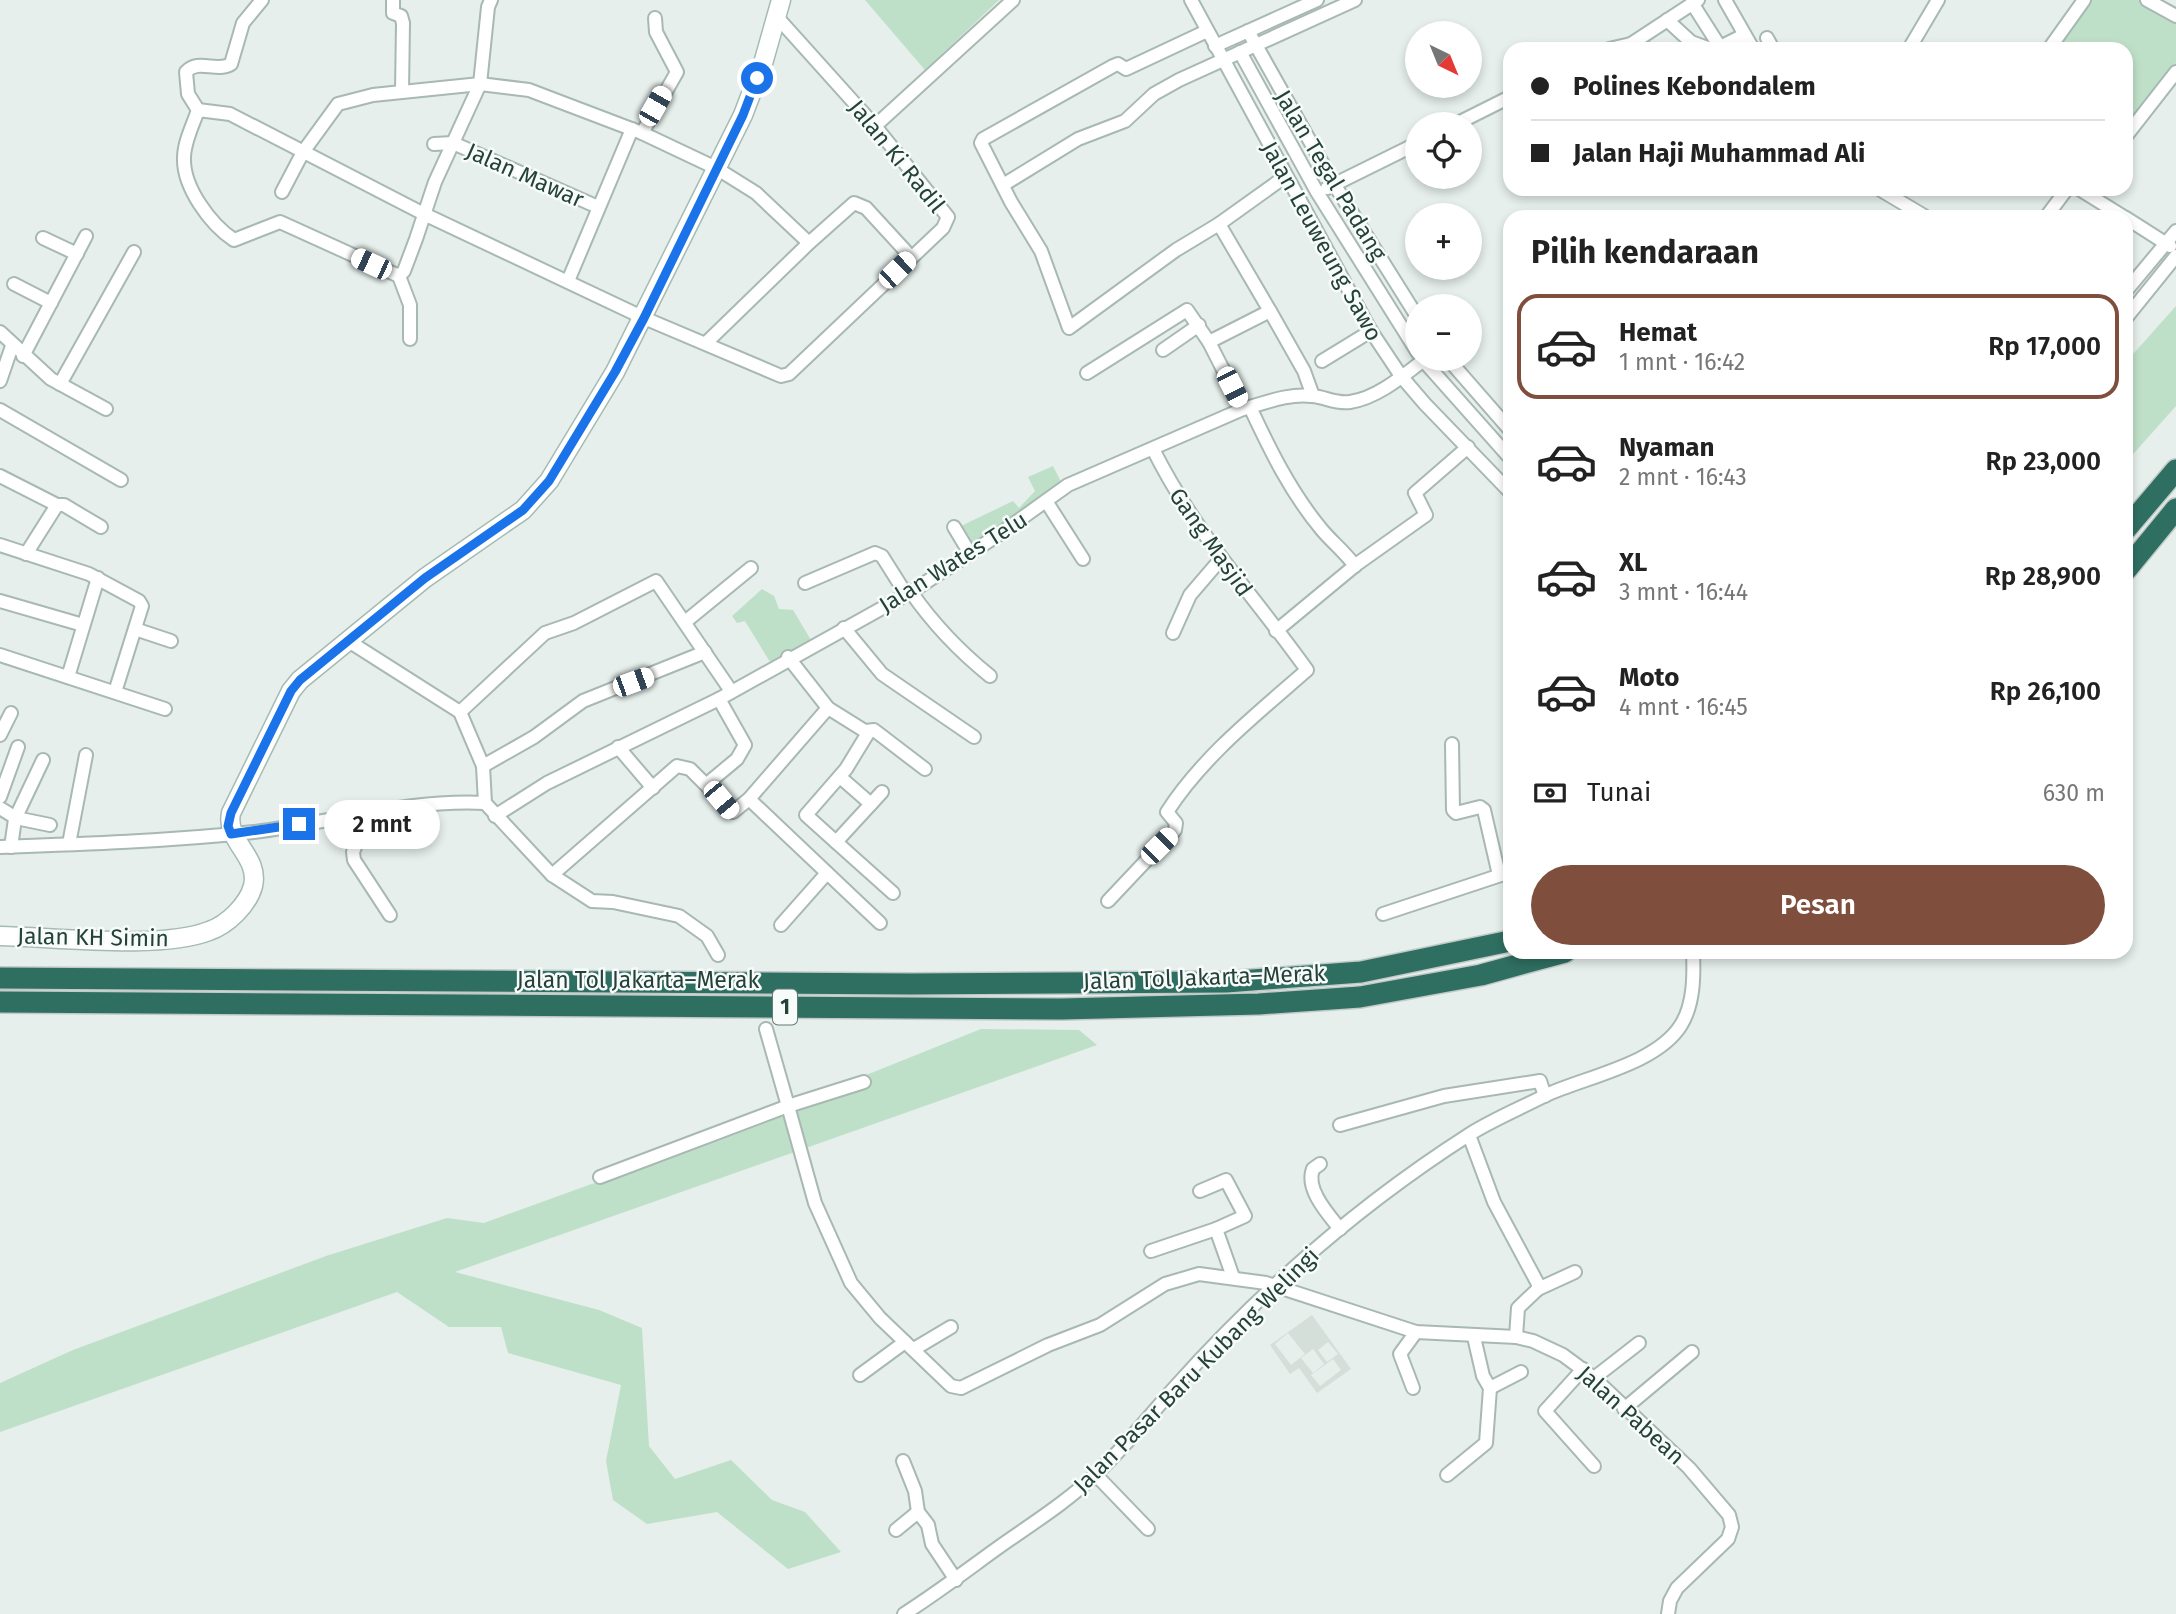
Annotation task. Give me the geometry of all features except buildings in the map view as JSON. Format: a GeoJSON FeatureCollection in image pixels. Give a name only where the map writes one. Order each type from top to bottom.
{"type":"FeatureCollection","features":[{"type":"Feature","properties":{"kind":"highway"},"geometry":{"type":"LineString","coordinates":[[2133,521],[2176,470]]}},
{"type":"Feature","properties":{"kind":"highway"},"geometry":{"type":"LineString","coordinates":[[2133,561],[2176,509]]}},
{"type":"Feature","properties":{"kind":"highway","name":"Jalan Tol Jakarta–Merak"},"geometry":{"type":"LineString","coordinates":[[0,978],[897,984],[1226,982],[1361,972],[1503,942]]}},
{"type":"Feature","properties":{"kind":"highway","name":"Jalan Tol Jakarta–Merak"},"geometry":{"type":"LineString","coordinates":[[0,1002],[1048,1009],[1259,1004],[1360,997],[1481,975],[1539,959]]}},
{"type":"Feature","properties":{"kind":"street"},"geometry":{"type":"LineString","coordinates":[[198,110],[188,94],[186,72],[197,65],[226,68],[233,61],[243,23],[262,0]]}},
{"type":"Feature","properties":{"kind":"street"},"geometry":{"type":"LineString","coordinates":[[393,0],[393,13],[401,16],[403,23],[402,91]]}},
{"type":"Feature","properties":{"kind":"street"},"geometry":{"type":"LineString","coordinates":[[399,276],[404,271],[424,214],[480,84],[491,0]]}},
{"type":"Feature","properties":{"kind":"street"},"geometry":{"type":"LineString","coordinates":[[875,126],[1013,0]]}},
{"type":"Feature","properties":{"kind":"street","name":"Jalan Leuweung Sawo"},"geometry":{"type":"LineString","coordinates":[[1191,0],[1371,331],[1401,376],[1503,484]]}},
{"type":"Feature","properties":{"kind":"street"},"geometry":{"type":"LineString","coordinates":[[1215,46],[1317,0]]}},
{"type":"Feature","properties":{"kind":"street"},"geometry":{"type":"LineString","coordinates":[[1003,185],[1078,139],[1125,121],[1154,94],[1222,59],[1355,0]]}},
{"type":"Feature","properties":{"kind":"street"},"geometry":{"type":"LineString","coordinates":[[1725,0],[1748,42]]}},
{"type":"Feature","properties":{"kind":"street"},"geometry":{"type":"LineString","coordinates":[[1913,42],[1938,0]]}},
{"type":"Feature","properties":{"kind":"street"},"geometry":{"type":"LineString","coordinates":[[2054,42],[2084,0]]}},
{"type":"Feature","properties":{"kind":"street"},"geometry":{"type":"LineString","coordinates":[[2147,0],[2176,16]]}},
{"type":"Feature","properties":{"kind":"street"},"geometry":{"type":"LineString","coordinates":[[1634,42],[1695,1],[1712,42]]}},
{"type":"Feature","properties":{"kind":"street"},"geometry":{"type":"LineString","coordinates":[[231,834],[228,826],[231,813],[291,691],[317,665],[350,642],[425,578],[502,526],[537,495],[615,372],[644,318],[743,115],[778,6]]}},
{"type":"Feature","properties":{"kind":"street","name":"Jalan Ki Radil"},"geometry":{"type":"LineString","coordinates":[[706,343],[781,376],[789,374],[943,228],[948,217],[778,6]]}},
{"type":"Feature","properties":{"kind":"street"},"geometry":{"type":"LineString","coordinates":[[568,281],[598,207],[637,131],[677,72],[656,32],[655,18]]}},
{"type":"Feature","properties":{"kind":"street"},"geometry":{"type":"LineString","coordinates":[[1667,20],[1691,42]]}},
{"type":"Feature","properties":{"kind":"street"},"geometry":{"type":"LineString","coordinates":[[1207,31],[1126,69],[1118,64],[1113,66],[983,139],[981,143],[1041,251],[1069,328],[1176,250],[1219,224],[1286,176]]}},
{"type":"Feature","properties":{"kind":"street","name":"Jalan Tegal Padang"},"geometry":{"type":"LineString","coordinates":[[1248,31],[1334,184],[1405,297]]}},
{"type":"Feature","properties":{"kind":"street"},"geometry":{"type":"LineString","coordinates":[[1728,42],[1744,35]]}},
{"type":"Feature","properties":{"kind":"street","name":"Jalan Tegal Padang"},"geometry":{"type":"LineString","coordinates":[[1240,52],[1317,192],[1405,331]]}},
{"type":"Feature","properties":{"kind":"street"},"geometry":{"type":"LineString","coordinates":[[2133,127],[2176,72]]}},
{"type":"Feature","properties":{"kind":"street"},"geometry":{"type":"LineString","coordinates":[[282,192],[303,152],[338,104],[402,91],[480,84],[529,90],[637,131],[716,168],[757,192],[808,243]]}},
{"type":"Feature","properties":{"kind":"street"},"geometry":{"type":"LineString","coordinates":[[1480,112],[1503,100]]}},
{"type":"Feature","properties":{"kind":"street"},"geometry":{"type":"LineString","coordinates":[[198,110],[229,114],[424,214],[644,318],[706,343],[808,243],[855,203],[859,203],[911,257]]}},
{"type":"Feature","properties":{"kind":"street"},"geometry":{"type":"LineString","coordinates":[[198,110],[186,145],[185,171],[205,211],[227,235],[240,239],[279,222],[399,276],[410,305],[410,339]]}},
{"type":"Feature","properties":{"kind":"street"},"geometry":{"type":"LineString","coordinates":[[434,144],[453,144]]}},
{"type":"Feature","properties":{"kind":"street","name":"Jalan Mawar"},"geometry":{"type":"LineString","coordinates":[[453,144],[598,207]]}},
{"type":"Feature","properties":{"kind":"street"},"geometry":{"type":"LineString","coordinates":[[1317,192],[1405,149]]}},
{"type":"Feature","properties":{"kind":"street"},"geometry":{"type":"LineString","coordinates":[[1892,196],[1914,210]]}},
{"type":"Feature","properties":{"kind":"street"},"geometry":{"type":"LineString","coordinates":[[2090,196],[2112,210]]}},
{"type":"Feature","properties":{"kind":"street"},"geometry":{"type":"LineString","coordinates":[[2133,223],[2171,247]]}},
{"type":"Feature","properties":{"kind":"street"},"geometry":{"type":"LineString","coordinates":[[1219,224],[1304,371],[1313,396]]}},
{"type":"Feature","properties":{"kind":"street"},"geometry":{"type":"LineString","coordinates":[[2133,284],[2171,247],[2176,231]]}},
{"type":"Feature","properties":{"kind":"street"},"geometry":{"type":"LineString","coordinates":[[23,356],[86,236]]}},
{"type":"Feature","properties":{"kind":"street"},"geometry":{"type":"LineString","coordinates":[[43,239],[77,254]]}},
{"type":"Feature","properties":{"kind":"street"},"geometry":{"type":"LineString","coordinates":[[60,384],[134,252]]}},
{"type":"Feature","properties":{"kind":"street"},"geometry":{"type":"LineString","coordinates":[[2133,309],[2176,256]]}},
{"type":"Feature","properties":{"kind":"street"},"geometry":{"type":"LineString","coordinates":[[14,284],[51,303]]}},
{"type":"Feature","properties":{"kind":"street"},"geometry":{"type":"LineString","coordinates":[[1087,373],[1187,310],[1209,342],[1288,483],[1322,530],[1338,542],[1356,565]]}},
{"type":"Feature","properties":{"kind":"street"},"geometry":{"type":"LineString","coordinates":[[1209,342],[1270,310]]}},
{"type":"Feature","properties":{"kind":"street"},"geometry":{"type":"LineString","coordinates":[[1163,350],[1199,325]]}},
{"type":"Feature","properties":{"kind":"street"},"geometry":{"type":"LineString","coordinates":[[1322,361],[1371,331]]}},
{"type":"Feature","properties":{"kind":"street"},"geometry":{"type":"LineString","coordinates":[[0,332],[23,356],[60,384],[106,409]]}},
{"type":"Feature","properties":{"kind":"street"},"geometry":{"type":"LineString","coordinates":[[0,381],[12,346]]}},
{"type":"Feature","properties":{"kind":"street","name":"Jalan Wates Telu"},"geometry":{"type":"LineString","coordinates":[[495,817],[547,783],[719,699],[788,657],[908,593],[1068,485],[1246,408],[1273,400],[1313,396],[1328,402],[1356,401],[1375,394],[1407,371]]}},
{"type":"Feature","properties":{"kind":"street","name":"Jalan Tegal Padang"},"geometry":{"type":"LineString","coordinates":[[1433,371],[1503,450]]}},
{"type":"Feature","properties":{"kind":"street"},"geometry":{"type":"LineString","coordinates":[[1459,371],[1503,421]]}},
{"type":"Feature","properties":{"kind":"street"},"geometry":{"type":"LineString","coordinates":[[0,410],[121,480]]}},
{"type":"Feature","properties":{"kind":"street"},"geometry":{"type":"LineString","coordinates":[[1276,631],[1356,565],[1426,515],[1415,493],[1468,447]]}},
{"type":"Feature","properties":{"kind":"street","name":"Gang Masjid"},"geometry":{"type":"LineString","coordinates":[[1108,901],[1175,830],[1176,824],[1167,811],[1224,743],[1307,670],[1220,560],[1178,499],[1153,449]]}},
{"type":"Feature","properties":{"kind":"street"},"geometry":{"type":"LineString","coordinates":[[0,477],[57,505],[64,505],[100,527]]}},
{"type":"Feature","properties":{"kind":"street"},"geometry":{"type":"LineString","coordinates":[[1046,501],[1083,559]]}},
{"type":"Feature","properties":{"kind":"street"},"geometry":{"type":"LineString","coordinates":[[26,554],[57,505]]}},
{"type":"Feature","properties":{"kind":"street"},"geometry":{"type":"LineString","coordinates":[[954,527],[970,552]]}},
{"type":"Feature","properties":{"kind":"street"},"geometry":{"type":"LineString","coordinates":[[0,545],[98,578],[139,601],[142,606],[115,692]]}},
{"type":"Feature","properties":{"kind":"street"},"geometry":{"type":"LineString","coordinates":[[805,583],[875,553],[883,556],[908,593],[950,641],[990,676]]}},
{"type":"Feature","properties":{"kind":"street"},"geometry":{"type":"LineString","coordinates":[[1173,633],[1190,595],[1220,560]]}},
{"type":"Feature","properties":{"kind":"street"},"geometry":{"type":"LineString","coordinates":[[685,622],[751,568]]}},
{"type":"Feature","properties":{"kind":"street"},"geometry":{"type":"LineString","coordinates":[[68,677],[98,578]]}},
{"type":"Feature","properties":{"kind":"street"},"geometry":{"type":"LineString","coordinates":[[460,712],[545,633],[574,623],[649,582],[656,581],[731,691]]}},
{"type":"Feature","properties":{"kind":"street"},"geometry":{"type":"LineString","coordinates":[[0,601],[82,625]]}},
{"type":"Feature","properties":{"kind":"street"},"geometry":{"type":"LineString","coordinates":[[135,628],[171,641]]}},
{"type":"Feature","properties":{"kind":"street"},"geometry":{"type":"LineString","coordinates":[[844,628],[882,674],[974,737]]}},
{"type":"Feature","properties":{"kind":"street"},"geometry":{"type":"LineString","coordinates":[[350,642],[460,712],[483,766],[485,803],[495,817],[552,875],[592,901],[613,902],[679,916],[707,936],[718,955]]}},
{"type":"Feature","properties":{"kind":"street"},"geometry":{"type":"LineString","coordinates":[[483,766],[534,737],[583,701],[705,652]]}},
{"type":"Feature","properties":{"kind":"street"},"geometry":{"type":"LineString","coordinates":[[0,656],[165,709]]}},
{"type":"Feature","properties":{"kind":"street"},"geometry":{"type":"LineString","coordinates":[[788,657],[828,708],[866,731],[873,730],[925,769]]}},
{"type":"Feature","properties":{"kind":"street"},"geometry":{"type":"LineString","coordinates":[[707,784],[727,769],[745,745],[719,699]]}},
{"type":"Feature","properties":{"kind":"street"},"geometry":{"type":"LineString","coordinates":[[552,875],[677,766],[690,769],[731,812],[749,799],[828,708]]}},
{"type":"Feature","properties":{"kind":"street"},"geometry":{"type":"LineString","coordinates":[[0,735],[10,713]]}},
{"type":"Feature","properties":{"kind":"street"},"geometry":{"type":"LineString","coordinates":[[866,731],[866,740],[840,777],[806,816],[893,894]]}},
{"type":"Feature","properties":{"kind":"street"},"geometry":{"type":"LineString","coordinates":[[1452,744],[1453,810],[1457,813],[1480,807],[1485,810],[1503,868]]}},
{"type":"Feature","properties":{"kind":"street"},"geometry":{"type":"LineString","coordinates":[[0,797],[4,773],[18,747]]}},
{"type":"Feature","properties":{"kind":"street"},"geometry":{"type":"LineString","coordinates":[[618,747],[653,788]]}},
{"type":"Feature","properties":{"kind":"street"},"geometry":{"type":"LineString","coordinates":[[69,844],[86,755]]}},
{"type":"Feature","properties":{"kind":"street"},"geometry":{"type":"LineString","coordinates":[[43,760],[5,847],[177,840],[436,804],[485,803]]}},
{"type":"Feature","properties":{"kind":"street"},"geometry":{"type":"LineString","coordinates":[[840,777],[871,804]]}},
{"type":"Feature","properties":{"kind":"street"},"geometry":{"type":"LineString","coordinates":[[836,842],[882,793]]}},
{"type":"Feature","properties":{"kind":"street"},"geometry":{"type":"LineString","coordinates":[[749,799],[880,923]]}},
{"type":"Feature","properties":{"kind":"street"},"geometry":{"type":"LineString","coordinates":[[0,808],[16,818],[50,825]]}},
{"type":"Feature","properties":{"kind":"street"},"geometry":{"type":"LineString","coordinates":[[348,816],[358,840],[353,852],[354,860],[390,915]]}},
{"type":"Feature","properties":{"kind":"street","name":"Jalan KH Simin"},"geometry":{"type":"LineString","coordinates":[[0,936],[147,940],[178,939],[210,931],[224,924],[252,890],[255,873],[249,858],[231,834]]}},
{"type":"Feature","properties":{"kind":"street"},"geometry":{"type":"LineString","coordinates":[[781,925],[827,873]]}},
{"type":"Feature","properties":{"kind":"street"},"geometry":{"type":"LineString","coordinates":[[1383,914],[1503,875]]}},
{"type":"Feature","properties":{"kind":"street","name":"Jalan Pasar Baru Kubang Welingi"},"geometry":{"type":"LineString","coordinates":[[908,1613],[1053,1511],[1096,1475],[1133,1439],[1175,1387],[1274,1286],[1340,1228],[1469,1135],[1545,1096],[1644,1055],[1674,1033],[1681,1025],[1690,998],[1693,959]]}},
{"type":"Feature","properties":{"kind":"street"},"geometry":{"type":"LineString","coordinates":[[766,1029],[809,1183],[833,1248],[867,1304],[910,1346]]}},
{"type":"Feature","properties":{"kind":"street"},"geometry":{"type":"LineString","coordinates":[[1340,1125],[1392,1108],[1512,1083],[1540,1081],[1545,1096]]}},
{"type":"Feature","properties":{"kind":"street"},"geometry":{"type":"LineString","coordinates":[[600,1177],[788,1106],[864,1082]]}},
{"type":"Feature","properties":{"kind":"street"},"geometry":{"type":"LineString","coordinates":[[1469,1135],[1494,1202],[1538,1284],[1538,1289]]}},
{"type":"Feature","properties":{"kind":"street"},"geometry":{"type":"LineString","coordinates":[[1320,1164],[1313,1169],[1311,1181],[1328,1214],[1340,1228]]}},
{"type":"Feature","properties":{"kind":"street"},"geometry":{"type":"LineString","coordinates":[[1151,1251],[1245,1216],[1226,1180],[1200,1191]]}},
{"type":"Feature","properties":{"kind":"street"},"geometry":{"type":"LineString","coordinates":[[1216,1229],[1233,1277]]}},
{"type":"Feature","properties":{"kind":"street"},"geometry":{"type":"LineString","coordinates":[[1516,1337],[1518,1308],[1538,1289],[1575,1272]]}},
{"type":"Feature","properties":{"kind":"street","name":"Jalan Pabean"},"geometry":{"type":"LineString","coordinates":[[910,1346],[945,1381],[961,1388],[1048,1345],[1100,1325],[1149,1292],[1182,1276],[1216,1274],[1274,1286],[1416,1332],[1516,1337],[1546,1346],[1594,1378],[1711,1490],[1731,1521],[1728,1539],[1677,1588],[1670,1601],[1668,1614]]}},
{"type":"Feature","properties":{"kind":"street"},"geometry":{"type":"LineString","coordinates":[[860,1375],[910,1346],[951,1327]]}},
{"type":"Feature","properties":{"kind":"street"},"geometry":{"type":"LineString","coordinates":[[1413,1388],[1400,1354],[1416,1332]]}},
{"type":"Feature","properties":{"kind":"street"},"geometry":{"type":"LineString","coordinates":[[1447,1475],[1486,1444],[1490,1388],[1483,1376],[1474,1337]]}},
{"type":"Feature","properties":{"kind":"street"},"geometry":{"type":"LineString","coordinates":[[1594,1378],[1639,1343]]}},
{"type":"Feature","properties":{"kind":"street"},"geometry":{"type":"LineString","coordinates":[[1624,1409],[1692,1352]]}},
{"type":"Feature","properties":{"kind":"street"},"geometry":{"type":"LineString","coordinates":[[1583,1369],[1545,1411],[1594,1466]]}},
{"type":"Feature","properties":{"kind":"street"},"geometry":{"type":"LineString","coordinates":[[1490,1388],[1521,1372]]}},
{"type":"Feature","properties":{"kind":"street"},"geometry":{"type":"LineString","coordinates":[[903,1461],[915,1491],[918,1512],[928,1525],[932,1544],[956,1580]]}},
{"type":"Feature","properties":{"kind":"street"},"geometry":{"type":"LineString","coordinates":[[1096,1475],[1148,1529]]}},
{"type":"Feature","properties":{"kind":"street"},"geometry":{"type":"LineString","coordinates":[[896,1530],[918,1512]]}},
{"type":"Feature","properties":{"kind":"shaded area"},"geometry":{"type":"Polygon","coordinates":[[[1312,1315],[1351,1369],[1317,1393],[1299,1368],[1290,1374],[1270,1345],[1312,1315]],[[1288,1333],[1275,1344],[1291,1365],[1305,1354],[1288,1333]],[[1328,1342],[1318,1350],[1327,1362],[1338,1354],[1328,1342]],[[1313,1349],[1301,1358],[1313,1373],[1324,1364],[1313,1349]],[[1333,1359],[1311,1375],[1320,1386],[1341,1370],[1333,1359]]]}},
{"type":"Feature","properties":{"kind":"green space"},"geometry":{"type":"Polygon","coordinates":[[[865,0],[999,0],[925,70],[865,0]]]}},
{"type":"Feature","properties":{"kind":"green space"},"geometry":{"type":"Polygon","coordinates":[[[2079,0],[2143,0],[2176,20],[2176,63],[2133,116],[2133,42],[2048,42],[2079,0]]]}},
{"type":"Feature","properties":{"kind":"green space"},"geometry":{"type":"Polygon","coordinates":[[[2176,306],[2176,406],[2133,454],[2133,354],[2176,306]]]}},
{"type":"Feature","properties":{"kind":"green space"},"geometry":{"type":"Polygon","coordinates":[[[1053,466],[1062,484],[970,547],[959,527],[1013,501],[1019,508],[1035,491],[1028,477],[1053,466]]]}},
{"type":"Feature","properties":{"kind":"green space"},"geometry":{"type":"Polygon","coordinates":[[[762,589],[774,596],[779,609],[793,610],[811,640],[770,662],[745,621],[737,623],[732,616],[762,589]]]}},
{"type":"Feature","properties":{"kind":"green space"},"geometry":{"type":"Polygon","coordinates":[[[981,1029],[1079,1030],[1097,1045],[455,1272],[599,1310],[642,1328],[649,1446],[675,1479],[731,1460],[772,1500],[805,1512],[841,1552],[788,1569],[717,1512],[647,1524],[613,1500],[606,1461],[621,1385],[508,1353],[501,1327],[449,1327],[397,1292],[0,1432],[0,1383],[73,1350],[326,1256],[447,1218],[484,1223],[622,1173],[981,1029]]]}},
{"type":"Feature","properties":{"kind":"route"},"geometry":{"type":"LineString","coordinates":[[299,824],[231,834],[228,826],[231,813],[262,755],[291,691],[317,665],[350,642],[425,578],[523,510],[549,481],[615,372],[644,318],[743,115],[757,78]]}}]}
